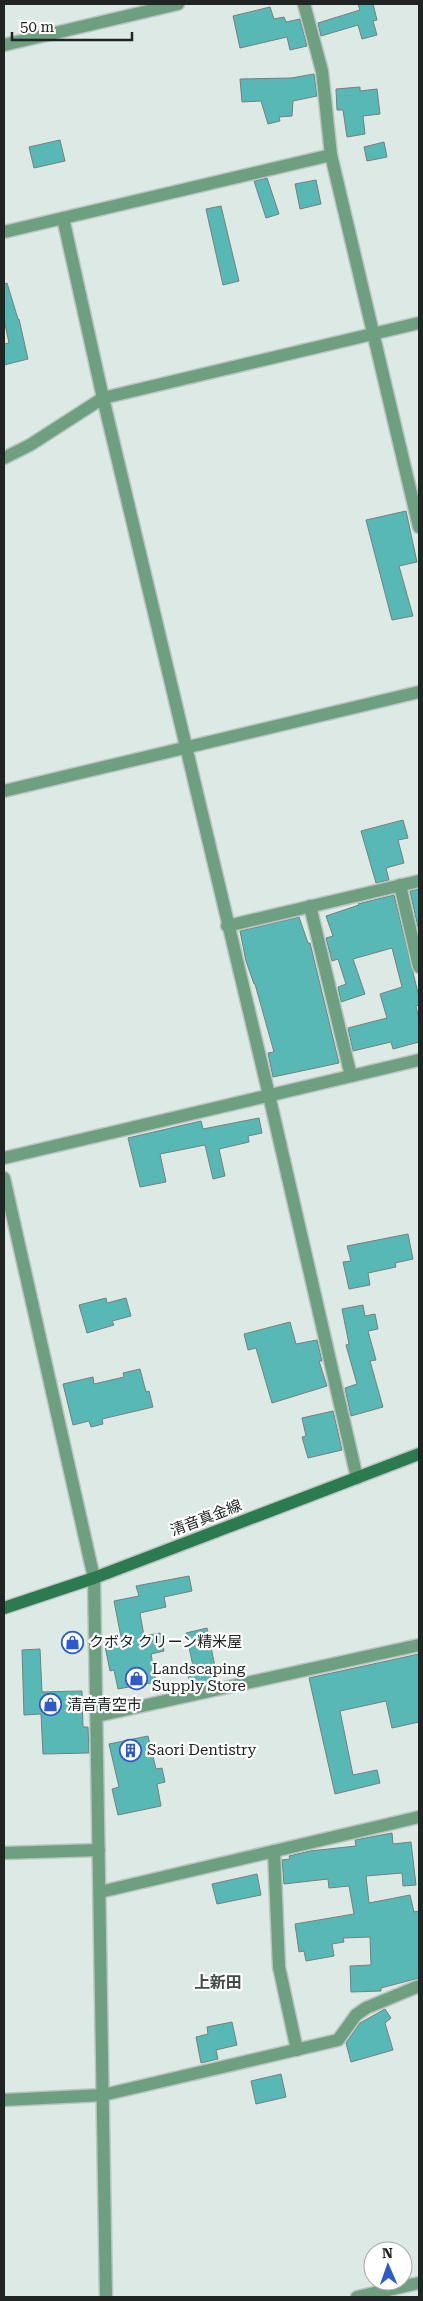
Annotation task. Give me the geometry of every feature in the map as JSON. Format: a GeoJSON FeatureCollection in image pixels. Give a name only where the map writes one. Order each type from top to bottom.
{"type":"FeatureCollection","features":[{"type":"Feature","properties":{"kind":"main road","name":"清音真金線"},"geometry":{"type":"LineString","coordinates":[[4,1608],[94,1578],[419,1454]]}},
{"type":"Feature","properties":{"kind":"street"},"geometry":{"type":"LineString","coordinates":[[4,45],[178,4]]}},
{"type":"Feature","properties":{"kind":"street"},"geometry":{"type":"LineString","coordinates":[[304,4],[322,71],[331,155],[419,527]]}},
{"type":"Feature","properties":{"kind":"street"},"geometry":{"type":"LineString","coordinates":[[4,232],[331,155]]}},
{"type":"Feature","properties":{"kind":"street"},"geometry":{"type":"LineString","coordinates":[[63,218],[103,398],[227,926],[269,1095],[357,1478]]}},
{"type":"Feature","properties":{"kind":"street"},"geometry":{"type":"LineString","coordinates":[[4,458],[30,445],[103,398],[419,323]]}},
{"type":"Feature","properties":{"kind":"street"},"geometry":{"type":"LineString","coordinates":[[4,791],[419,692]]}},
{"type":"Feature","properties":{"kind":"street"},"geometry":{"type":"LineString","coordinates":[[227,926],[419,881]]}},
{"type":"Feature","properties":{"kind":"street"},"geometry":{"type":"LineString","coordinates":[[400,885],[419,967]]}},
{"type":"Feature","properties":{"kind":"street"},"geometry":{"type":"LineString","coordinates":[[310,906],[351,1076]]}},
{"type":"Feature","properties":{"kind":"street"},"geometry":{"type":"LineString","coordinates":[[4,1158],[419,1060]]}},
{"type":"Feature","properties":{"kind":"street"},"geometry":{"type":"LineString","coordinates":[[4,1178],[94,1578],[106,2297]]}},
{"type":"Feature","properties":{"kind":"street"},"geometry":{"type":"LineString","coordinates":[[97,1716],[419,1645]]}},
{"type":"Feature","properties":{"kind":"street"},"geometry":{"type":"LineString","coordinates":[[100,1892],[419,1817]]}},
{"type":"Feature","properties":{"kind":"street"},"geometry":{"type":"LineString","coordinates":[[4,1852],[99,1850]]}},
{"type":"Feature","properties":{"kind":"street"},"geometry":{"type":"LineString","coordinates":[[274,1851],[279,1967],[297,2050]]}},
{"type":"Feature","properties":{"kind":"street"},"geometry":{"type":"LineString","coordinates":[[4,2100],[103,2095],[338,2040],[356,2015],[366,2008],[419,1986]]}},
{"type":"Feature","properties":{"kind":"street"},"geometry":{"type":"LineString","coordinates":[[357,2297],[419,2283]]}},
{"type":"Feature","properties":{"kind":"building"},"geometry":{"type":"Polygon","coordinates":[[[358,4],[373,4],[377,20],[373,21],[377,35],[362,39],[358,25],[321,36],[318,23],[360,10],[358,4]]]}},
{"type":"Feature","properties":{"kind":"building"},"geometry":{"type":"Polygon","coordinates":[[[270,7],[274,19],[284,17],[286,22],[300,19],[307,46],[290,50],[287,37],[240,48],[233,16],[270,7]]]}},
{"type":"Feature","properties":{"kind":"building"},"geometry":{"type":"Polygon","coordinates":[[[314,74],[317,96],[293,101],[292,116],[279,117],[280,121],[268,124],[261,101],[242,102],[240,79],[291,78],[314,74]]]}},
{"type":"Feature","properties":{"kind":"building"},"geometry":{"type":"Polygon","coordinates":[[[360,87],[360,91],[377,89],[380,114],[363,116],[365,134],[347,137],[343,110],[337,110],[336,89],[360,87]]]}},
{"type":"Feature","properties":{"kind":"building"},"geometry":{"type":"Polygon","coordinates":[[[60,140],[65,161],[34,168],[29,147],[60,140]]]}},
{"type":"Feature","properties":{"kind":"building"},"geometry":{"type":"Polygon","coordinates":[[[384,142],[387,157],[367,161],[364,147],[384,142]]]}},
{"type":"Feature","properties":{"kind":"building"},"geometry":{"type":"Polygon","coordinates":[[[267,178],[279,214],[266,218],[254,181],[267,178]]]}},
{"type":"Feature","properties":{"kind":"building"},"geometry":{"type":"Polygon","coordinates":[[[316,180],[321,204],[300,209],[295,184],[316,180]]]}},
{"type":"Feature","properties":{"kind":"building"},"geometry":{"type":"Polygon","coordinates":[[[221,206],[239,281],[223,285],[206,209],[221,206]]]}},
{"type":"Feature","properties":{"kind":"building"},"geometry":{"type":"Polygon","coordinates":[[[7,283],[19,319],[28,359],[4,365],[4,344],[9,343],[4,319],[4,284],[7,283]]]}},
{"type":"Feature","properties":{"kind":"building"},"geometry":{"type":"Polygon","coordinates":[[[406,511],[417,562],[399,566],[413,616],[392,620],[366,520],[406,511]]]}},
{"type":"Feature","properties":{"kind":"building"},"geometry":{"type":"Polygon","coordinates":[[[403,820],[408,838],[398,840],[404,863],[386,868],[389,880],[376,883],[361,831],[403,820]]]}},
{"type":"Feature","properties":{"kind":"building"},"geometry":{"type":"Polygon","coordinates":[[[419,889],[419,932],[410,891],[419,889]]]}},
{"type":"Feature","properties":{"kind":"building"},"geometry":{"type":"Polygon","coordinates":[[[394,895],[419,997],[419,1005],[416,1006],[419,1020],[419,1042],[393,1049],[391,1042],[353,1051],[348,1028],[387,1018],[380,994],[402,987],[392,948],[353,959],[365,994],[341,1002],[338,987],[346,984],[338,959],[332,961],[326,938],[333,936],[326,916],[358,904],[394,895]]]}},
{"type":"Feature","properties":{"kind":"building"},"geometry":{"type":"Polygon","coordinates":[[[299,917],[308,943],[310,943],[339,1063],[273,1077],[268,1053],[274,1052],[255,984],[246,961],[240,931],[299,917]]]}},
{"type":"Feature","properties":{"kind":"building"},"geometry":{"type":"Polygon","coordinates":[[[259,1118],[262,1133],[248,1136],[249,1142],[219,1149],[225,1176],[213,1179],[205,1145],[160,1154],[166,1182],[140,1187],[128,1138],[201,1121],[203,1129],[259,1118]]]}},
{"type":"Feature","properties":{"kind":"building"},"geometry":{"type":"Polygon","coordinates":[[[408,1234],[413,1259],[395,1263],[396,1267],[368,1273],[370,1285],[349,1289],[343,1262],[351,1261],[347,1246],[408,1234]]]}},
{"type":"Feature","properties":{"kind":"building"},"geometry":{"type":"Polygon","coordinates":[[[106,1298],[107,1303],[126,1298],[131,1316],[112,1321],[114,1325],[87,1333],[79,1305],[106,1298]]]}},
{"type":"Feature","properties":{"kind":"building"},"geometry":{"type":"Polygon","coordinates":[[[363,1305],[365,1316],[375,1314],[378,1329],[368,1331],[376,1360],[370,1361],[383,1407],[351,1416],[345,1388],[357,1384],[346,1345],[349,1344],[342,1309],[363,1305]]]}},
{"type":"Feature","properties":{"kind":"building"},"geometry":{"type":"Polygon","coordinates":[[[290,1322],[296,1344],[317,1340],[322,1361],[319,1361],[327,1386],[272,1403],[256,1348],[248,1350],[244,1334],[290,1322]]]}},
{"type":"Feature","properties":{"kind":"building"},"geometry":{"type":"Polygon","coordinates":[[[140,1369],[146,1392],[149,1391],[153,1407],[102,1419],[103,1424],[91,1427],[89,1421],[73,1425],[63,1384],[93,1377],[94,1384],[124,1377],[123,1373],[140,1369]]]}},
{"type":"Feature","properties":{"kind":"building"},"geometry":{"type":"Polygon","coordinates":[[[333,1411],[342,1450],[308,1458],[302,1437],[306,1436],[302,1418],[333,1411]]]}},
{"type":"Feature","properties":{"kind":"building"},"geometry":{"type":"Polygon","coordinates":[[[189,1576],[192,1591],[164,1597],[166,1607],[140,1613],[144,1636],[160,1633],[164,1651],[151,1654],[156,1682],[118,1689],[114,1670],[110,1671],[105,1646],[118,1643],[117,1638],[121,1637],[114,1601],[139,1596],[136,1586],[189,1576]]]}},
{"type":"Feature","properties":{"kind":"building"},"geometry":{"type":"Polygon","coordinates":[[[207,1628],[218,1681],[191,1686],[186,1667],[193,1666],[186,1633],[207,1628]]]}},
{"type":"Feature","properties":{"kind":"building"},"geometry":{"type":"Polygon","coordinates":[[[40,1649],[42,1692],[82,1691],[83,1727],[88,1727],[89,1753],[43,1754],[41,1714],[24,1715],[22,1650],[40,1649]]]}},
{"type":"Feature","properties":{"kind":"building"},"geometry":{"type":"Polygon","coordinates":[[[419,1654],[419,1722],[392,1728],[386,1701],[340,1711],[353,1775],[377,1770],[380,1783],[335,1794],[309,1678],[419,1654]]]}},
{"type":"Feature","properties":{"kind":"building"},"geometry":{"type":"Polygon","coordinates":[[[148,1736],[156,1769],[162,1768],[165,1782],[157,1784],[161,1806],[118,1815],[112,1789],[119,1787],[109,1744],[148,1736]]]}},
{"type":"Feature","properties":{"kind":"building"},"geometry":{"type":"Polygon","coordinates":[[[392,1833],[393,1844],[411,1842],[416,1885],[403,1886],[402,1873],[366,1876],[369,1903],[410,1895],[414,1912],[419,1911],[419,1978],[381,1988],[381,1991],[351,1992],[350,1966],[371,1965],[370,1937],[343,1938],[344,1942],[332,1944],[334,1956],[306,1961],[304,1951],[299,1952],[295,1924],[354,1914],[349,1886],[329,1888],[328,1879],[284,1884],[282,1860],[290,1859],[289,1856],[310,1851],[356,1846],[355,1840],[392,1833]]]}},
{"type":"Feature","properties":{"kind":"building"},"geometry":{"type":"Polygon","coordinates":[[[257,1874],[261,1895],[217,1904],[212,1884],[257,1874]]]}},
{"type":"Feature","properties":{"kind":"building"},"geometry":{"type":"Polygon","coordinates":[[[385,2009],[391,2018],[385,2023],[393,2050],[351,2062],[346,2043],[360,2023],[385,2009]]]}},
{"type":"Feature","properties":{"kind":"building"},"geometry":{"type":"Polygon","coordinates":[[[232,2022],[237,2045],[216,2050],[218,2059],[201,2063],[196,2037],[208,2034],[207,2027],[232,2022]]]}},
{"type":"Feature","properties":{"kind":"building"},"geometry":{"type":"Polygon","coordinates":[[[281,2074],[286,2097],[256,2104],[251,2081],[281,2074]]]}},
{"type":"Feature","properties":{"kind":"place","name":"クボタ クリーン精米屋"},"geometry":{"type":"Point","coordinates":[73,1642]}},
{"type":"Feature","properties":{"kind":"place","name":"Landscaping Supply Store"},"geometry":{"type":"Point","coordinates":[136,1678]}},
{"type":"Feature","properties":{"kind":"place","name":"清音青空市"},"geometry":{"type":"Point","coordinates":[51,1705]}},
{"type":"Feature","properties":{"kind":"place","name":"Saori Dentistry"},"geometry":{"type":"Point","coordinates":[131,1750]}},
{"type":"Feature","properties":{"kind":"district","name":"上新田"},"geometry":{"type":"Point","coordinates":[218,1982]}}]}
